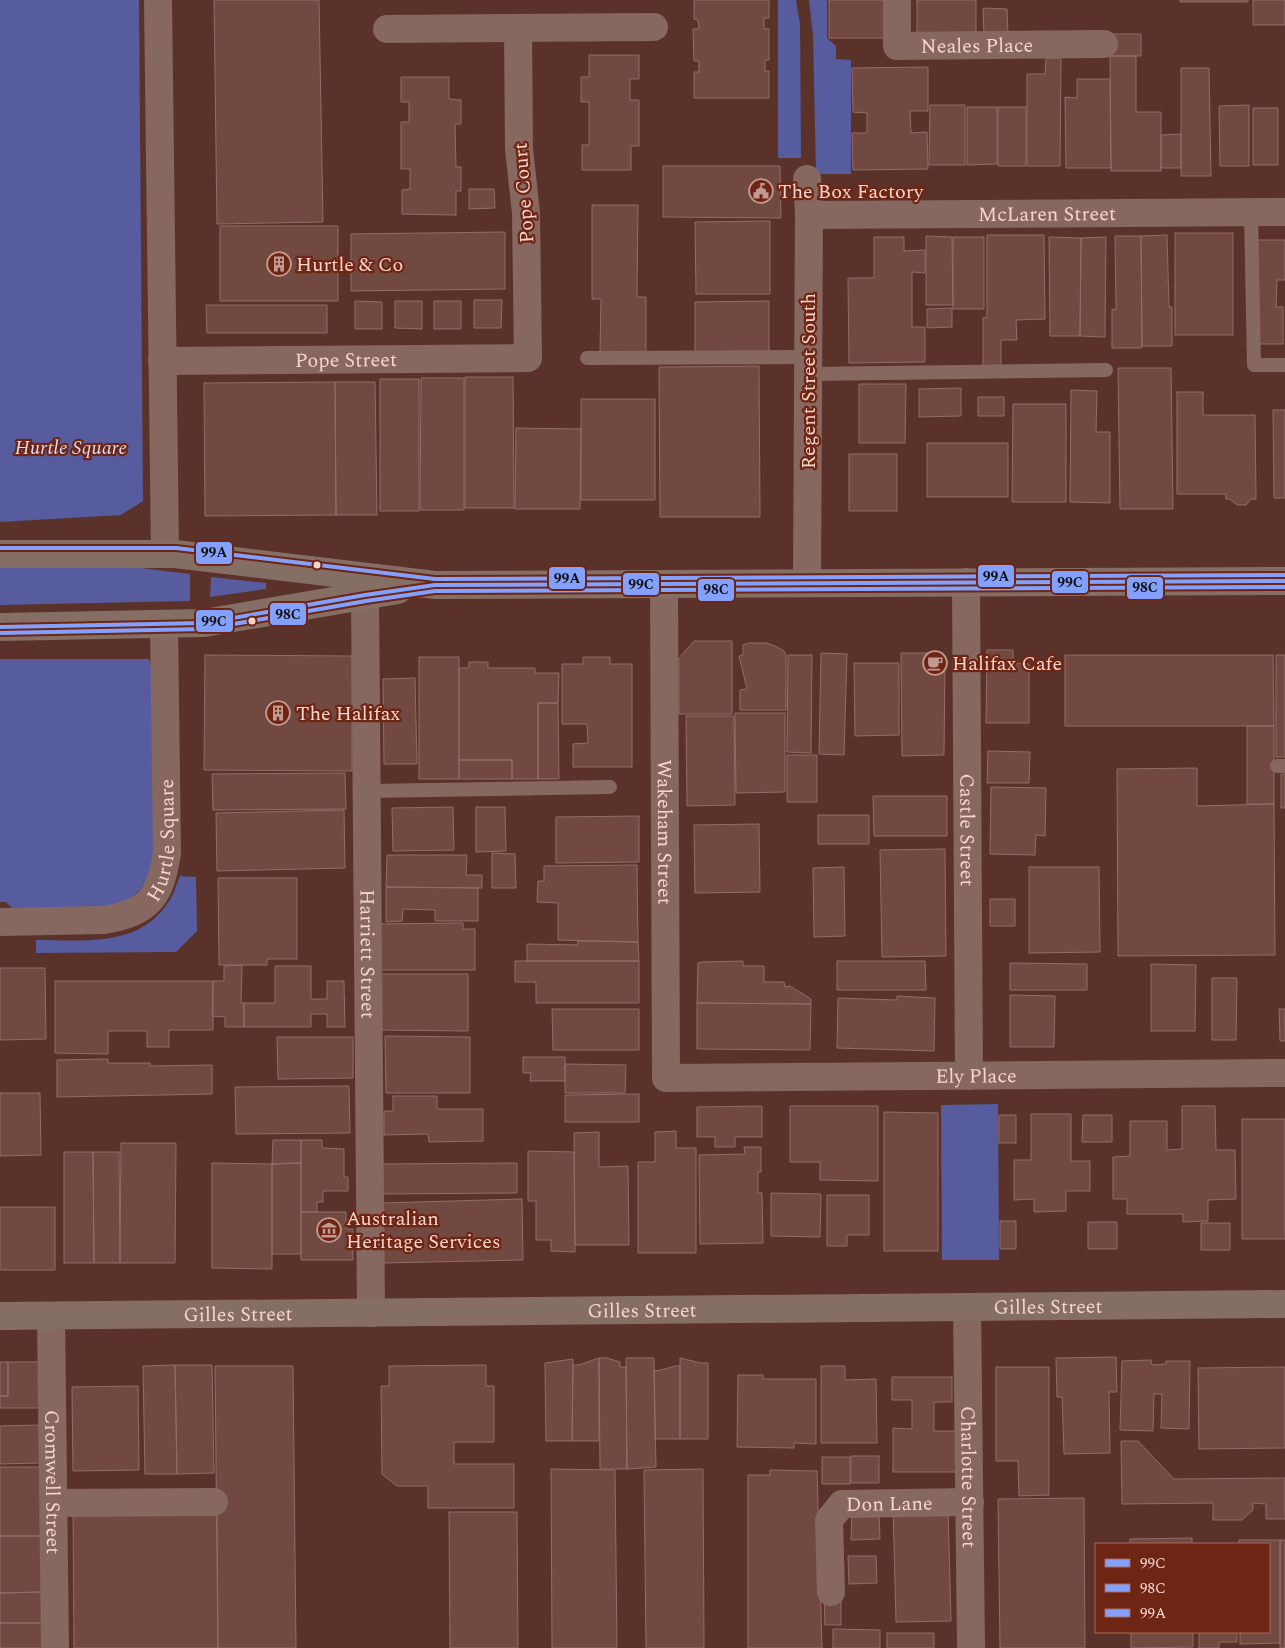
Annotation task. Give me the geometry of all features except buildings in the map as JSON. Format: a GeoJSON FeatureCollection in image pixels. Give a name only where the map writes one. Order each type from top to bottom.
{"type":"FeatureCollection","features":[{"type":"Feature","properties":{"kind":"street"},"geometry":{"type":"LineString","coordinates":[[158,0],[165,554]]}},
{"type":"Feature","properties":{"kind":"street","name":"Neales Place"},"geometry":{"type":"LineString","coordinates":[[897,0],[897,46],[1104,44]]}},
{"type":"Feature","properties":{"kind":"street"},"geometry":{"type":"LineString","coordinates":[[387,29],[654,27]]}},
{"type":"Feature","properties":{"kind":"street","name":"Pope Court"},"geometry":{"type":"LineString","coordinates":[[518,28],[518,149],[526,213],[528,358]]}},
{"type":"Feature","properties":{"kind":"street","name":"Regent Street South"},"geometry":{"type":"LineString","coordinates":[[807,179],[809,215],[807,583]]}},
{"type":"Feature","properties":{"kind":"street","name":"McLaren Street"},"geometry":{"type":"LineString","coordinates":[[809,215],[1285,212]]}},
{"type":"Feature","properties":{"kind":"street","name":"Pope Street"},"geometry":{"type":"LineString","coordinates":[[162,361],[528,358]]}},
{"type":"Feature","properties":{"kind":"street"},"geometry":{"type":"LineString","coordinates":[[0,554],[165,554],[434,585],[1285,581]]}},
{"type":"Feature","properties":{"kind":"street","name":"Castle Street"},"geometry":{"type":"LineString","coordinates":[[966,582],[969,1076]]}},
{"type":"Feature","properties":{"kind":"street","name":"Wakeham Street"},"geometry":{"type":"LineString","coordinates":[[664,584],[666,1078]]}},
{"type":"Feature","properties":{"kind":"street"},"geometry":{"type":"LineString","coordinates":[[0,627],[204,623],[434,585]]}},
{"type":"Feature","properties":{"kind":"street","name":"Harriett Street"},"geometry":{"type":"LineString","coordinates":[[366,595],[371,1313]]}},
{"type":"Feature","properties":{"kind":"street","name":"Hurtle Square"},"geometry":{"type":"LineString","coordinates":[[0,922],[104,920],[121,917],[134,912],[148,903],[157,890],[164,873],[167,853],[164,624]]}},
{"type":"Feature","properties":{"kind":"street","name":"Ely Place"},"geometry":{"type":"LineString","coordinates":[[666,1078],[1285,1073]]}},
{"type":"Feature","properties":{"kind":"street","name":"Gilles Street"},"geometry":{"type":"LineString","coordinates":[[0,1316],[1285,1304]]}},
{"type":"Feature","properties":{"kind":"street","name":"Charlotte Street"},"geometry":{"type":"LineString","coordinates":[[967,1307],[972,1648]]}},
{"type":"Feature","properties":{"kind":"street","name":"Cromwell Street"},"geometry":{"type":"LineString","coordinates":[[51,1316],[55,1648]]}},
{"type":"Feature","properties":{"kind":"street"},"geometry":{"type":"LineString","coordinates":[[54,1504],[214,1502]]}},
{"type":"Feature","properties":{"kind":"street","name":"Don Lane"},"geometry":{"type":"LineString","coordinates":[[831,1592],[829,1520],[842,1504],[970,1502]]}},
{"type":"Feature","properties":{"kind":"lane"},"geometry":{"type":"LineString","coordinates":[[1251,212],[1254,365],[1285,365]]}},
{"type":"Feature","properties":{"kind":"lane"},"geometry":{"type":"LineString","coordinates":[[587,358],[808,365],[1106,370]]}},
{"type":"Feature","properties":{"kind":"lane"},"geometry":{"type":"LineString","coordinates":[[367,791],[610,787]]}},
{"type":"Feature","properties":{"kind":"green space","name":"Hurtle Square"},"geometry":{"type":"Polygon","coordinates":[[[0,0],[139,0],[143,501],[121,515],[0,522],[0,0]]]}},
{"type":"Feature","properties":{"kind":"green space"},"geometry":{"type":"Polygon","coordinates":[[[778,0],[796,0],[800,24],[801,158],[778,158],[778,0]]]}},
{"type":"Feature","properties":{"kind":"green space"},"geometry":{"type":"Polygon","coordinates":[[[809,0],[827,0],[827,38],[836,46],[836,59],[851,60],[851,174],[816,174],[813,36],[809,0]]]}},
{"type":"Feature","properties":{"kind":"green space"},"geometry":{"type":"Polygon","coordinates":[[[0,561],[83,561],[190,574],[190,601],[0,605],[0,561]]]}},
{"type":"Feature","properties":{"kind":"green space"},"geometry":{"type":"Polygon","coordinates":[[[211,577],[266,583],[266,589],[210,597],[211,577]]]}},
{"type":"Feature","properties":{"kind":"green space"},"geometry":{"type":"Polygon","coordinates":[[[0,659],[149,659],[155,676],[155,851],[151,873],[141,889],[121,907],[15,911],[6,902],[0,902],[0,659]]]}},
{"type":"Feature","properties":{"kind":"green space"},"geometry":{"type":"Polygon","coordinates":[[[180,876],[196,877],[197,931],[176,952],[36,953],[36,940],[73,941],[109,938],[127,934],[143,927],[157,916],[169,901],[180,876]]]}},
{"type":"Feature","properties":{"kind":"green space"},"geometry":{"type":"Polygon","coordinates":[[[998,1104],[999,1260],[942,1260],[941,1105],[998,1104]]]}},
{"type":"Feature","properties":{"kind":"transit line","name":"99A"},"geometry":{"type":"LineString","coordinates":[[0,548],[176,548],[435,579],[1285,575]]}},
{"type":"Feature","properties":{"kind":"transit line","name":"99C"},"geometry":{"type":"LineString","coordinates":[[0,627],[204,623],[435,585],[1285,581]]}},
{"type":"Feature","properties":{"kind":"transit line","name":"98C"},"geometry":{"type":"LineString","coordinates":[[0,633],[205,629],[435,591],[1285,587]]}},
{"type":"Feature","properties":{"kind":"place","name":"The Box Factory"},"geometry":{"type":"Point","coordinates":[761,191]}},
{"type":"Feature","properties":{"kind":"place","name":"Hurtle & Co"},"geometry":{"type":"Point","coordinates":[279,264]}},
{"type":"Feature","properties":{"kind":"place","name":"Halifax Cafe"},"geometry":{"type":"Point","coordinates":[935,663]}},
{"type":"Feature","properties":{"kind":"place","name":"The Halifax"},"geometry":{"type":"Point","coordinates":[278,713]}},
{"type":"Feature","properties":{"kind":"place","name":"Australian Heritage Services"},"geometry":{"type":"Point","coordinates":[329,1230]}}]}
